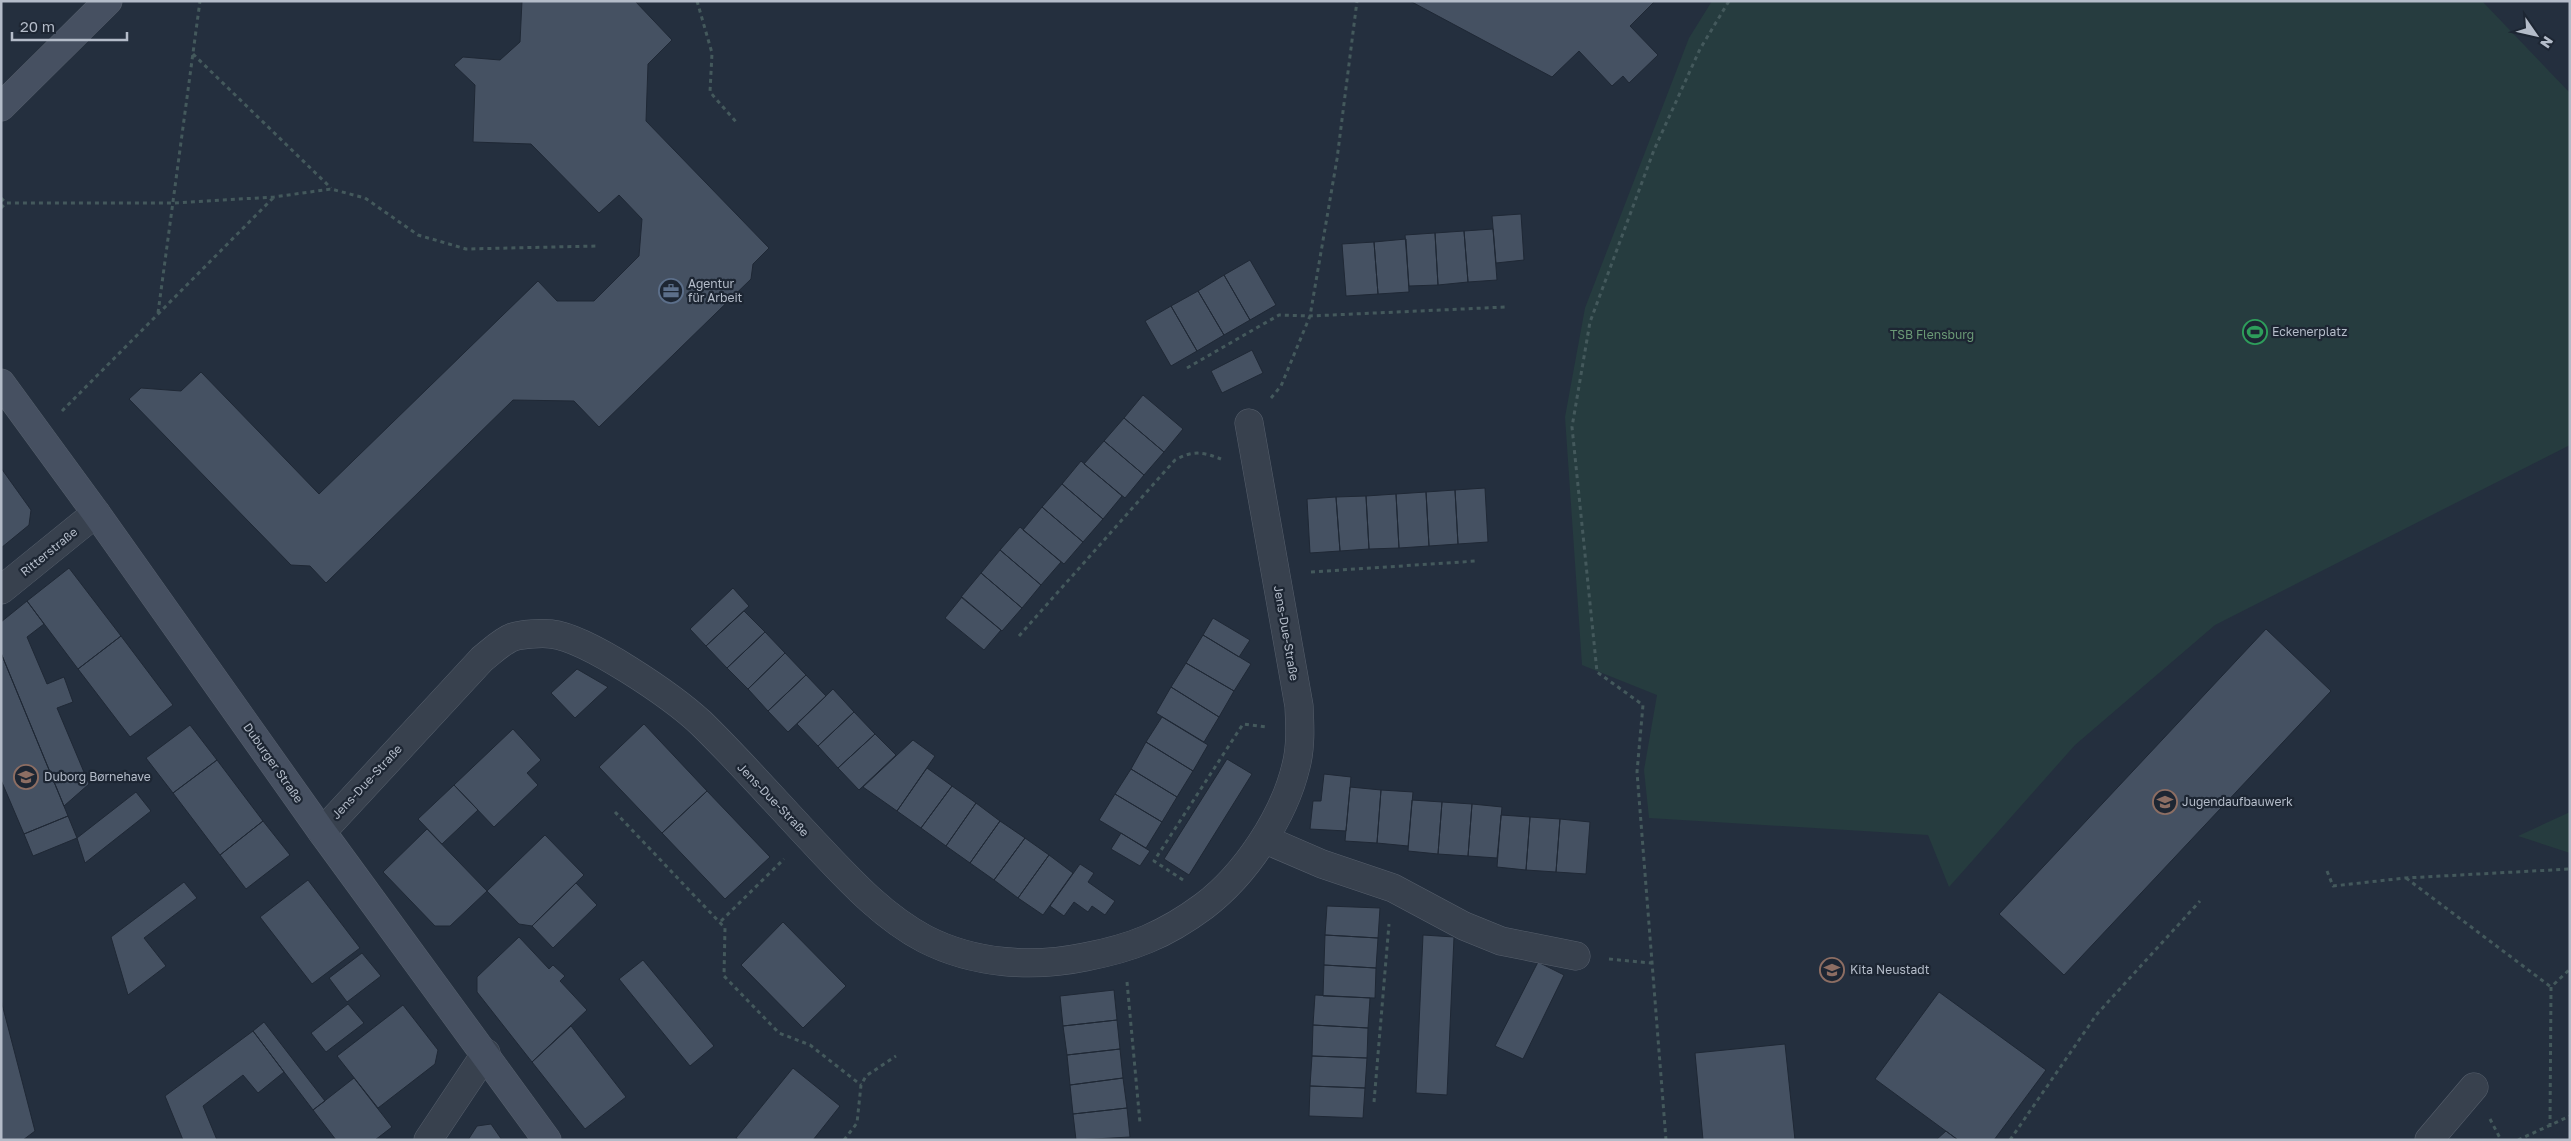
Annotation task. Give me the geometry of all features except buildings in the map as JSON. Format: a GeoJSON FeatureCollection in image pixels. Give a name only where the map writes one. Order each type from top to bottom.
{"type":"FeatureCollection","features":[{"type":"Feature","properties":{"kind":"street"},"geometry":{"type":"LineString","coordinates":[[1,107],[108,1]]}},
{"type":"Feature","properties":{"kind":"street","name":"Duburger Straße"},"geometry":{"type":"LineString","coordinates":[[1,383],[96,513],[322,832],[547,1140]]}},
{"type":"Feature","properties":{"kind":"street","name":"Jens-Due-Straße"},"geometry":{"type":"LineString","coordinates":[[322,832],[482,659],[513,637],[552,634],[588,647],[635,674],[699,722],[850,881],[890,915],[925,938],[963,955],[1002,962],[1054,963],[1123,950],[1185,920],[1213,899],[1237,875],[1264,839],[1285,798],[1296,766],[1300,732],[1299,706],[1249,423]]}},
{"type":"Feature","properties":{"kind":"street","name":"Ritterstraße"},"geometry":{"type":"LineString","coordinates":[[1,590],[96,513]]}},
{"type":"Feature","properties":{"kind":"street"},"geometry":{"type":"LineString","coordinates":[[1264,839],[1322,864],[1393,888],[1464,926],[1501,942],[1576,956]]}},
{"type":"Feature","properties":{"kind":"street"},"geometry":{"type":"LineString","coordinates":[[428,1140],[486,1054]]}},
{"type":"Feature","properties":{"kind":"street"},"geometry":{"type":"LineString","coordinates":[[2429,1140],[2474,1087]]}},
{"type":"Feature","properties":{"kind":"path"},"geometry":{"type":"LineString","coordinates":[[158,314],[200,1]]}},
{"type":"Feature","properties":{"kind":"path"},"geometry":{"type":"LineString","coordinates":[[697,1],[712,53],[710,92],[737,123]]}},
{"type":"Feature","properties":{"kind":"path"},"geometry":{"type":"LineString","coordinates":[[1249,423],[1281,386],[1310,316],[1337,159],[1357,1]]}},
{"type":"Feature","properties":{"kind":"path"},"geometry":{"type":"LineString","coordinates":[[1666,1140],[1650,963],[1636,772],[1643,705],[1597,672],[1572,427],[1590,322],[1654,150],[1700,49],[1729,1]]}},
{"type":"Feature","properties":{"kind":"path"},"geometry":{"type":"LineString","coordinates":[[194,54],[331,189]]}},
{"type":"Feature","properties":{"kind":"path"},"geometry":{"type":"LineString","coordinates":[[1,198],[6,203],[173,203],[274,197],[331,189],[365,198],[418,235],[466,249],[598,246]]}},
{"type":"Feature","properties":{"kind":"path"},"geometry":{"type":"LineString","coordinates":[[38,434],[274,197]]}},
{"type":"Feature","properties":{"kind":"path"},"geometry":{"type":"LineString","coordinates":[[1,208],[6,203]]}},
{"type":"Feature","properties":{"kind":"path"},"geometry":{"type":"LineString","coordinates":[[1187,368],[1279,315],[1310,316],[1506,307]]}},
{"type":"Feature","properties":{"kind":"path"},"geometry":{"type":"LineString","coordinates":[[1019,636],[1175,460],[1186,454],[1201,452],[1227,461]]}},
{"type":"Feature","properties":{"kind":"path"},"geometry":{"type":"LineString","coordinates":[[1308,572],[1476,561]]}},
{"type":"Feature","properties":{"kind":"path"},"geometry":{"type":"LineString","coordinates":[[1213,899],[1154,861],[1242,724],[1300,732]]}},
{"type":"Feature","properties":{"kind":"path"},"geometry":{"type":"LineString","coordinates":[[615,812],[725,928],[724,976],[780,1033],[810,1045],[861,1085]]}},
{"type":"Feature","properties":{"kind":"path"},"geometry":{"type":"LineString","coordinates":[[720,922],[808,836]]}},
{"type":"Feature","properties":{"kind":"path"},"geometry":{"type":"LineString","coordinates":[[2327,871],[2333,886],[2405,878],[2570,869]]}},
{"type":"Feature","properties":{"kind":"path"},"geometry":{"type":"LineString","coordinates":[[2405,878],[2551,987]]}},
{"type":"Feature","properties":{"kind":"path"},"geometry":{"type":"LineString","coordinates":[[1374,1102],[1393,888]]}},
{"type":"Feature","properties":{"kind":"path"},"geometry":{"type":"LineString","coordinates":[[2010,1140],[2097,1014],[2200,901]]}},
{"type":"Feature","properties":{"kind":"path"},"geometry":{"type":"LineString","coordinates":[[1576,956],[1650,963]]}},
{"type":"Feature","properties":{"kind":"path"},"geometry":{"type":"LineString","coordinates":[[2550,1127],[2551,987],[2570,969]]}},
{"type":"Feature","properties":{"kind":"path"},"geometry":{"type":"LineString","coordinates":[[1126,975],[1140,1123]]}},
{"type":"Feature","properties":{"kind":"path"},"geometry":{"type":"LineString","coordinates":[[844,1140],[858,1123],[861,1085],[866,1076],[896,1056]]}},
{"type":"Feature","properties":{"kind":"path"},"geometry":{"type":"LineString","coordinates":[[2518,1140],[2550,1127],[2570,1116]]}},
{"type":"Feature","properties":{"kind":"green space","name":"TSB Flensburg"},"geometry":{"type":"Polygon","coordinates":[[[1712,1],[2482,1],[2570,93],[2570,445],[2215,625],[2075,745],[1949,887],[1928,835],[1649,818],[1644,770],[1657,695],[1582,665],[1565,417],[1585,308],[1689,38],[1712,1]]]}},
{"type":"Feature","properties":{"kind":"green space"},"geometry":{"type":"Polygon","coordinates":[[[2570,812],[2570,853],[2518,836],[2570,812]]]}},
{"type":"Feature","properties":{"kind":"place","name":"Agentur für Arbeit"},"geometry":{"type":"Point","coordinates":[671,291]}},
{"type":"Feature","properties":{"kind":"place","name":"Eckenerplatz"},"geometry":{"type":"Point","coordinates":[2255,332]}},
{"type":"Feature","properties":{"kind":"place","name":"Duborg Børnehave"},"geometry":{"type":"Point","coordinates":[26,777]}},
{"type":"Feature","properties":{"kind":"place","name":"Jugendaufbauwerk"},"geometry":{"type":"Point","coordinates":[2165,802]}},
{"type":"Feature","properties":{"kind":"place","name":"Kita Neustadt"},"geometry":{"type":"Point","coordinates":[1832,970]}}]}
